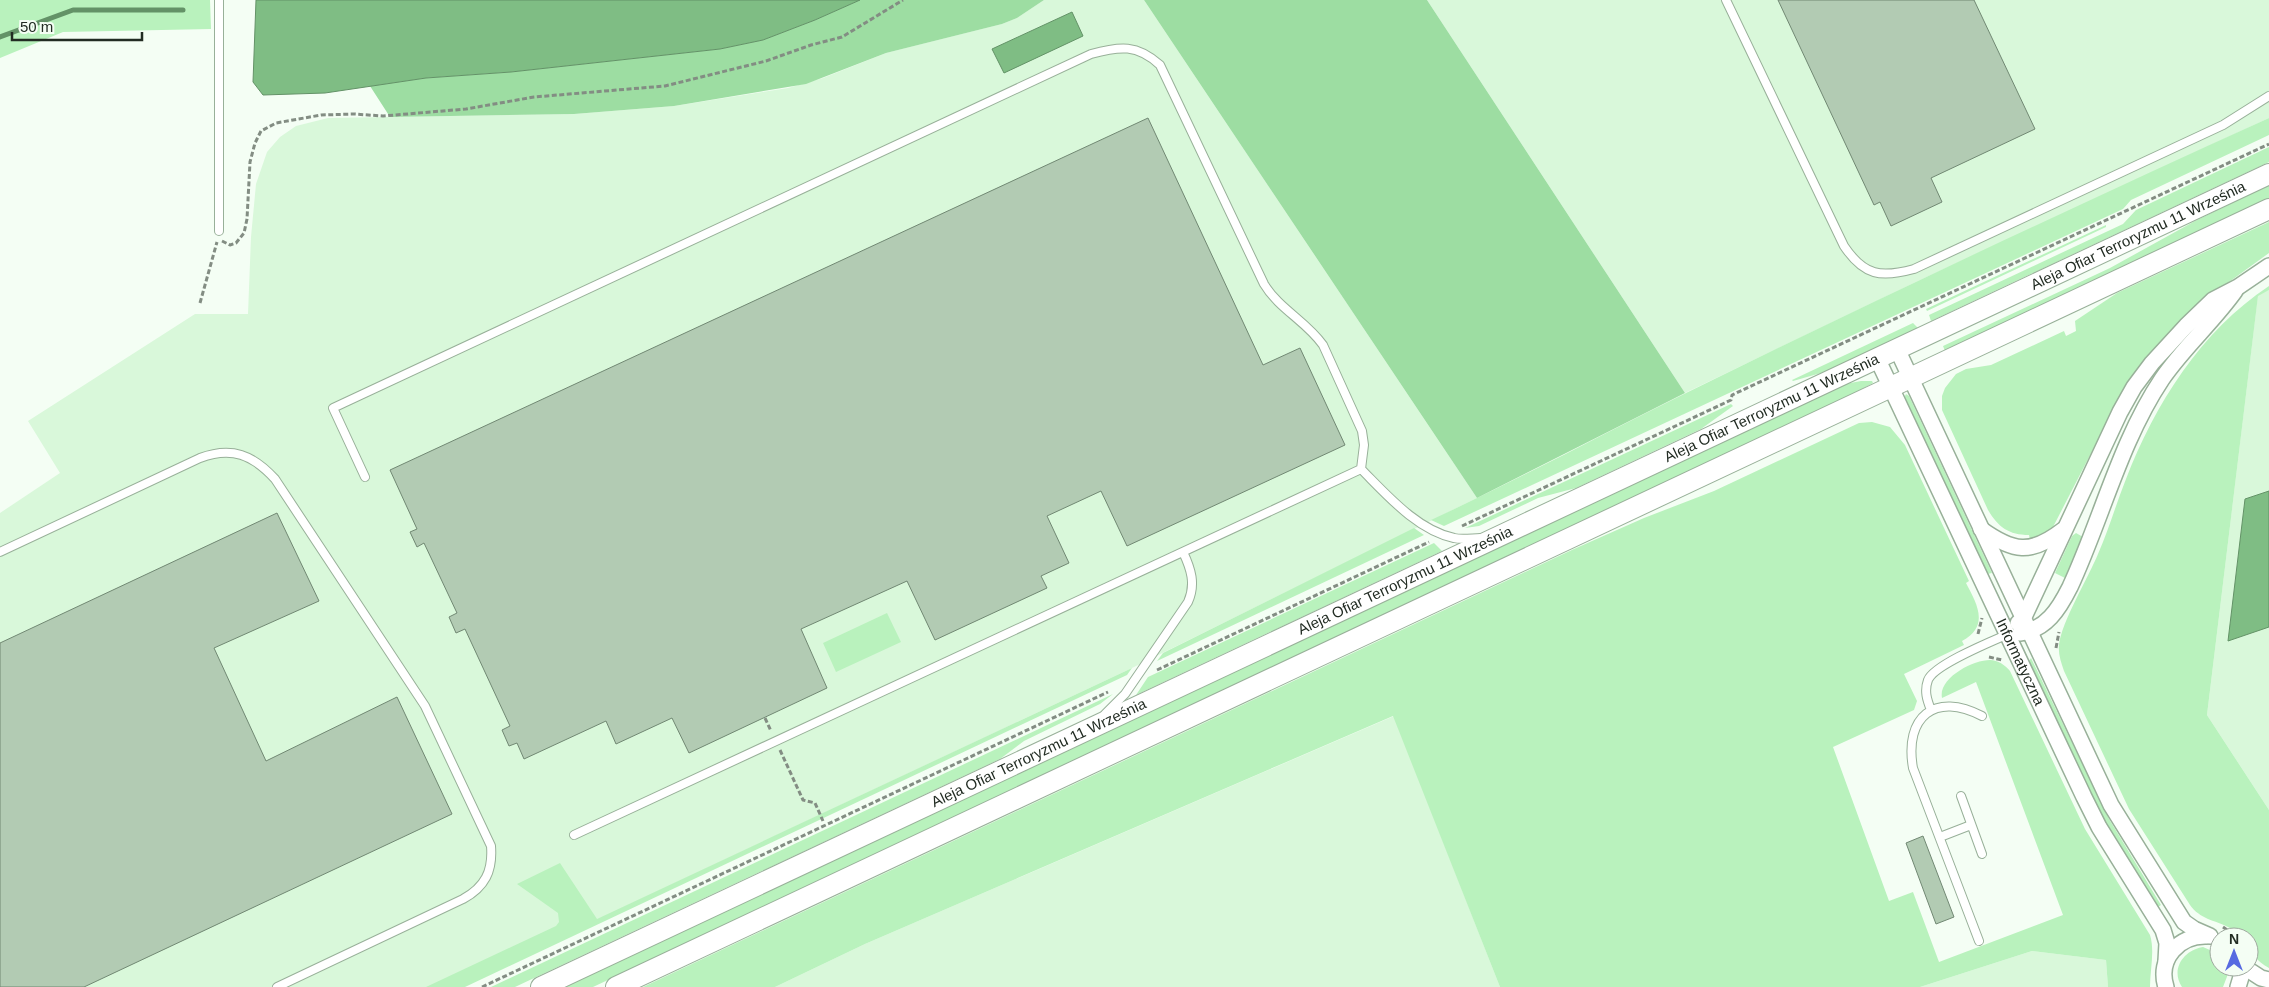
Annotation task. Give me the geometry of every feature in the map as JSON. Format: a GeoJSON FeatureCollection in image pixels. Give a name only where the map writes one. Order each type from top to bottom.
{"type":"FeatureCollection","features":[{"type":"Feature","properties":{"kind":"street","name":"Aleja Ofiar Terroryzmu 11 Września"},"geometry":{"type":"LineString","coordinates":[[541,987],[2269,174]]}},
{"type":"Feature","properties":{"kind":"street","name":"Aleja Ofiar Terroryzmu 11 Września"},"geometry":{"type":"LineString","coordinates":[[616,987],[2269,209]]}},
{"type":"Feature","properties":{"kind":"street"},"geometry":{"type":"LineString","coordinates":[[2026,625],[2064,530],[2120,412],[2134,387],[2157,357],[2214,300],[2238,287],[2269,266]]}},
{"type":"Feature","properties":{"kind":"street"},"geometry":{"type":"LineString","coordinates":[[2006,635],[2026,625],[2049,620],[2060,606],[2092,539],[2118,465],[2162,378],[2200,331],[2223,308],[2238,287]]}},
{"type":"Feature","properties":{"kind":"street","name":"Informatyczna"},"geometry":{"type":"LineString","coordinates":[[1897,349],[2111,806],[2184,922],[2194,929],[2209,932]]}},
{"type":"Feature","properties":{"kind":"street","name":"Informatyczna"},"geometry":{"type":"LineString","coordinates":[[1877,358],[2006,635],[2099,828],[2163,930],[2167,943],[2164,970],[2165,986]]}},
{"type":"Feature","properties":{"kind":"street"},"geometry":{"type":"LineString","coordinates":[[1980,528],[2006,545],[2023,548],[2045,543],[2064,530]]}},
{"type":"Feature","properties":{"kind":"street"},"geometry":{"type":"LineString","coordinates":[[2166,961],[2175,946],[2186,939],[2209,935]]}},
{"type":"Feature","properties":{"kind":"lane"},"geometry":{"type":"LineString","coordinates":[[219,0],[219,231]]}},
{"type":"Feature","properties":{"kind":"lane"},"geometry":{"type":"LineString","coordinates":[[1726,0],[1844,246],[1855,262],[1879,274],[1896,274],[1914,269],[2223,125],[2269,96]]}},
{"type":"Feature","properties":{"kind":"lane"},"geometry":{"type":"LineString","coordinates":[[365,477],[333,408],[1091,54],[1120,48],[1135,49],[1149,55],[1160,65],[1264,284],[1272,297],[1314,333],[1323,345],[1362,431],[1364,445],[1362,470],[1388,496],[1422,524],[1455,539],[1496,538]]}},
{"type":"Feature","properties":{"kind":"lane"},"geometry":{"type":"LineString","coordinates":[[0,552],[200,458],[227,452],[241,455],[260,464],[275,479],[425,706],[491,846],[490,869],[487,877],[474,893],[463,899],[277,987]]}},
{"type":"Feature","properties":{"kind":"lane"},"geometry":{"type":"LineString","coordinates":[[574,835],[1362,470]]}},
{"type":"Feature","properties":{"kind":"lane"},"geometry":{"type":"LineString","coordinates":[[1090,729],[1125,694],[1188,602],[1192,592],[1192,578],[1183,552]]}},
{"type":"Feature","properties":{"kind":"lane"},"geometry":{"type":"LineString","coordinates":[[1931,710],[1926,696],[1928,679],[1942,665],[2006,635]]}},
{"type":"Feature","properties":{"kind":"lane"},"geometry":{"type":"LineString","coordinates":[[1979,941],[1914,768],[1910,751],[1912,736],[1919,721],[1931,710],[1948,706],[1967,708],[1982,716]]}},
{"type":"Feature","properties":{"kind":"lane"},"geometry":{"type":"LineString","coordinates":[[1961,796],[1982,854]]}},
{"type":"Feature","properties":{"kind":"lane"},"geometry":{"type":"LineString","coordinates":[[1940,837],[1971,825]]}},
{"type":"Feature","properties":{"kind":"path"},"geometry":{"type":"LineString","coordinates":[[219,231],[219,238],[224,244],[230,245],[236,243],[244,234],[247,219],[250,162],[255,143],[262,131],[276,122],[321,115],[354,114],[383,116],[466,109],[534,97],[665,86],[766,61],[842,37],[904,0]]}},
{"type":"Feature","properties":{"kind":"path"},"geometry":{"type":"LineString","coordinates":[[482,987],[1730,400],[1732,395],[2269,144]]}},
{"type":"Feature","properties":{"kind":"path"},"geometry":{"type":"LineString","coordinates":[[200,303],[216,250],[219,231]]}},
{"type":"Feature","properties":{"kind":"path"},"geometry":{"type":"LineString","coordinates":[[1975,650],[1970,641],[1977,635],[1982,617]]}},
{"type":"Feature","properties":{"kind":"path"},"geometry":{"type":"LineString","coordinates":[[2056,651],[2056,641],[2062,625]]}},
{"type":"Feature","properties":{"kind":"path"},"geometry":{"type":"LineString","coordinates":[[764,718],[803,800],[815,803],[823,821]]}},
{"type":"Feature","properties":{"kind":"shaded area"},"geometry":{"type":"Polygon","coordinates":[[[0,0],[210,0],[211,29],[63,32],[0,58],[0,0]]]}},
{"type":"Feature","properties":{"kind":"shaded area"},"geometry":{"type":"Polygon","coordinates":[[[256,0],[860,0],[763,40],[720,49],[511,72],[426,78],[325,93],[263,95],[253,82],[256,0]]]}},
{"type":"Feature","properties":{"kind":"shaded area"},"geometry":{"type":"Polygon","coordinates":[[[860,0],[1044,0],[1017,18],[1002,24],[886,53],[806,84],[674,106],[574,114],[390,117],[370,86],[426,78],[511,72],[720,49],[763,40],[860,0]]]}},
{"type":"Feature","properties":{"kind":"shaded area"},"geometry":{"type":"Polygon","coordinates":[[[1044,0],[1144,0],[1477,498],[1132,668],[454,987],[0,987],[0,513],[60,473],[28,421],[195,314],[248,314],[251,237],[256,184],[267,152],[280,137],[296,126],[328,118],[574,114],[674,106],[788,88],[823,78],[886,53],[1002,24],[1017,18],[1044,0]]]}},
{"type":"Feature","properties":{"kind":"shaded area"},"geometry":{"type":"Polygon","coordinates":[[[1144,0],[1427,0],[1685,393],[1477,498],[1144,0]]]}},
{"type":"Feature","properties":{"kind":"shaded area"},"geometry":{"type":"Polygon","coordinates":[[[1427,0],[2269,0],[2269,118],[1918,281],[1685,393],[1427,0]]]}},
{"type":"Feature","properties":{"kind":"shaded area"},"geometry":{"type":"Polygon","coordinates":[[[1072,12],[1083,36],[1004,73],[992,49],[1072,12]]]}},
{"type":"Feature","properties":{"kind":"shaded area"},"geometry":{"type":"Polygon","coordinates":[[[2269,118],[2269,135],[2131,200],[2123,209],[1444,526],[1431,520],[1831,322],[2269,118]]]}},
{"type":"Feature","properties":{"kind":"shaded area"},"geometry":{"type":"Polygon","coordinates":[[[2269,147],[2269,162],[1931,321],[1929,315],[2123,224],[2136,210],[2269,147]]]}},
{"type":"Feature","properties":{"kind":"shaded area"},"geometry":{"type":"Polygon","coordinates":[[[2269,185],[2269,199],[1945,351],[1943,346],[2110,268],[2195,221],[2269,185]]]}},
{"type":"Feature","properties":{"kind":"shaded area"},"geometry":{"type":"Polygon","coordinates":[[[2269,222],[2269,253],[2211,295],[2119,399],[2053,527],[2040,537],[2030,540],[2029,535],[2010,532],[2000,525],[1988,510],[1942,410],[1942,396],[1945,388],[1956,374],[1966,369],[1991,365],[2064,331],[2066,336],[2076,331],[2075,321],[2117,293],[2269,222]]]}},
{"type":"Feature","properties":{"kind":"shaded area"},"geometry":{"type":"Polygon","coordinates":[[[2106,225],[2106,227],[1927,311],[1926,309],[2106,225]]]}},
{"type":"Feature","properties":{"kind":"shaded area"},"geometry":{"type":"Polygon","coordinates":[[[2269,286],[2269,290],[2258,296],[2207,715],[2269,810],[2269,968],[2259,961],[2259,927],[2228,927],[2203,916],[2190,905],[2129,809],[2064,671],[2059,648],[2065,625],[2102,545],[2122,488],[2151,424],[2183,371],[2222,325],[2269,286]]]}},
{"type":"Feature","properties":{"kind":"shaded area"},"geometry":{"type":"Polygon","coordinates":[[[2269,290],[2269,810],[2207,715],[2258,295],[2269,290]]]}},
{"type":"Feature","properties":{"kind":"shaded area"},"geometry":{"type":"Polygon","coordinates":[[[1913,323],[1919,329],[1835,369],[1792,380],[1913,323]]]}},
{"type":"Feature","properties":{"kind":"shaded area"},"geometry":{"type":"Polygon","coordinates":[[[1872,381],[1873,383],[1842,400],[593,987],[564,987],[1845,384],[1872,381]]]}},
{"type":"Feature","properties":{"kind":"shaded area"},"geometry":{"type":"Polygon","coordinates":[[[1906,394],[1909,396],[1992,573],[1987,574],[1904,398],[1906,394]]]}},
{"type":"Feature","properties":{"kind":"shaded area"},"geometry":{"type":"Polygon","coordinates":[[[1731,404],[1733,406],[1701,429],[1576,488],[1538,498],[1479,526],[1465,528],[1731,404]]]}},
{"type":"Feature","properties":{"kind":"shaded area"},"geometry":{"type":"Polygon","coordinates":[[[1872,422],[1890,427],[1905,445],[1969,581],[1966,583],[1979,614],[1976,629],[1962,641],[1964,645],[1904,674],[1917,701],[1914,710],[1833,747],[1889,901],[1913,892],[1939,962],[2063,915],[1976,682],[1942,698],[1945,684],[1958,672],[1975,663],[1990,660],[1996,661],[2010,671],[2085,829],[2150,935],[2152,954],[2150,987],[2108,987],[2106,960],[2032,951],[1920,987],[1500,987],[1393,716],[865,944],[775,987],[643,987],[1574,549],[1644,518],[1714,491],[1859,423],[1872,422]]]}},
{"type":"Feature","properties":{"kind":"shaded area"},"geometry":{"type":"Polygon","coordinates":[[[2269,491],[2269,627],[2228,641],[2245,499],[2269,491]]]}},
{"type":"Feature","properties":{"kind":"shaded area"},"geometry":{"type":"Polygon","coordinates":[[[1414,528],[1424,535],[1157,661],[1163,653],[1414,528]]]}},
{"type":"Feature","properties":{"kind":"shaded area"},"geometry":{"type":"Polygon","coordinates":[[[2076,533],[2083,537],[2067,579],[2055,573],[2072,536],[2076,533]]]}},
{"type":"Feature","properties":{"kind":"shaded area"},"geometry":{"type":"Polygon","coordinates":[[[1434,543],[1442,551],[1136,695],[1148,677],[1434,543]]]}},
{"type":"Feature","properties":{"kind":"shaded area"},"geometry":{"type":"Polygon","coordinates":[[[887,613],[901,642],[836,672],[823,643],[887,613]]]}},
{"type":"Feature","properties":{"kind":"shaded area"},"geometry":{"type":"Polygon","coordinates":[[[2031,658],[2109,819],[2161,905],[2158,907],[2104,821],[2034,673],[2029,661],[2031,658]]]}},
{"type":"Feature","properties":{"kind":"shaded area"},"geometry":{"type":"Polygon","coordinates":[[[1132,668],[1127,675],[465,987],[426,987],[556,926],[559,922],[558,913],[517,884],[560,863],[597,919],[1132,668]]]}},
{"type":"Feature","properties":{"kind":"shaded area"},"geometry":{"type":"Polygon","coordinates":[[[1113,694],[1100,704],[1024,741],[1000,759],[515,987],[491,987],[1113,694]]]}},
{"type":"Feature","properties":{"kind":"shaded area"},"geometry":{"type":"Polygon","coordinates":[[[1394,716],[1500,987],[775,987],[865,944],[1394,716]]]}},
{"type":"Feature","properties":{"kind":"shaded area"},"geometry":{"type":"Polygon","coordinates":[[[2203,947],[2209,950],[2209,977],[2227,977],[2223,987],[2182,987],[2179,980],[2178,967],[2185,956],[2203,947]]]}},
{"type":"Feature","properties":{"kind":"shaded area"},"geometry":{"type":"Polygon","coordinates":[[[2032,951],[2106,960],[2108,987],[1920,987],[2032,951]]]}},
{"type":"Feature","properties":{"kind":"building"},"geometry":{"type":"Polygon","coordinates":[[[1778,0],[1974,0],[2035,129],[1931,178],[1942,202],[1891,226],[1880,202],[1874,205],[1778,0]]]}},
{"type":"Feature","properties":{"kind":"building"},"geometry":{"type":"Polygon","coordinates":[[[1148,118],[1263,365],[1300,348],[1345,445],[1127,546],[1101,491],[1047,516],[1069,563],[1041,576],[1047,588],[935,640],[907,581],[801,629],[827,688],[689,753],[672,718],[616,744],[606,721],[524,759],[517,743],[509,746],[502,730],[510,726],[465,629],[456,633],[449,617],[457,613],[424,543],[417,547],[410,532],[417,529],[390,470],[1148,118]]]}},
{"type":"Feature","properties":{"kind":"building"},"geometry":{"type":"Polygon","coordinates":[[[277,513],[319,601],[214,648],[266,761],[397,697],[452,814],[84,987],[0,987],[0,643],[277,513]]]}},
{"type":"Feature","properties":{"kind":"building"},"geometry":{"type":"Polygon","coordinates":[[[1923,836],[1954,917],[1936,924],[1906,843],[1923,836]]]}},
{"type":"Feature","properties":{"kind":"waterway"},"geometry":{"type":"LineString","coordinates":[[0,37],[73,10],[183,10]]}}]}
